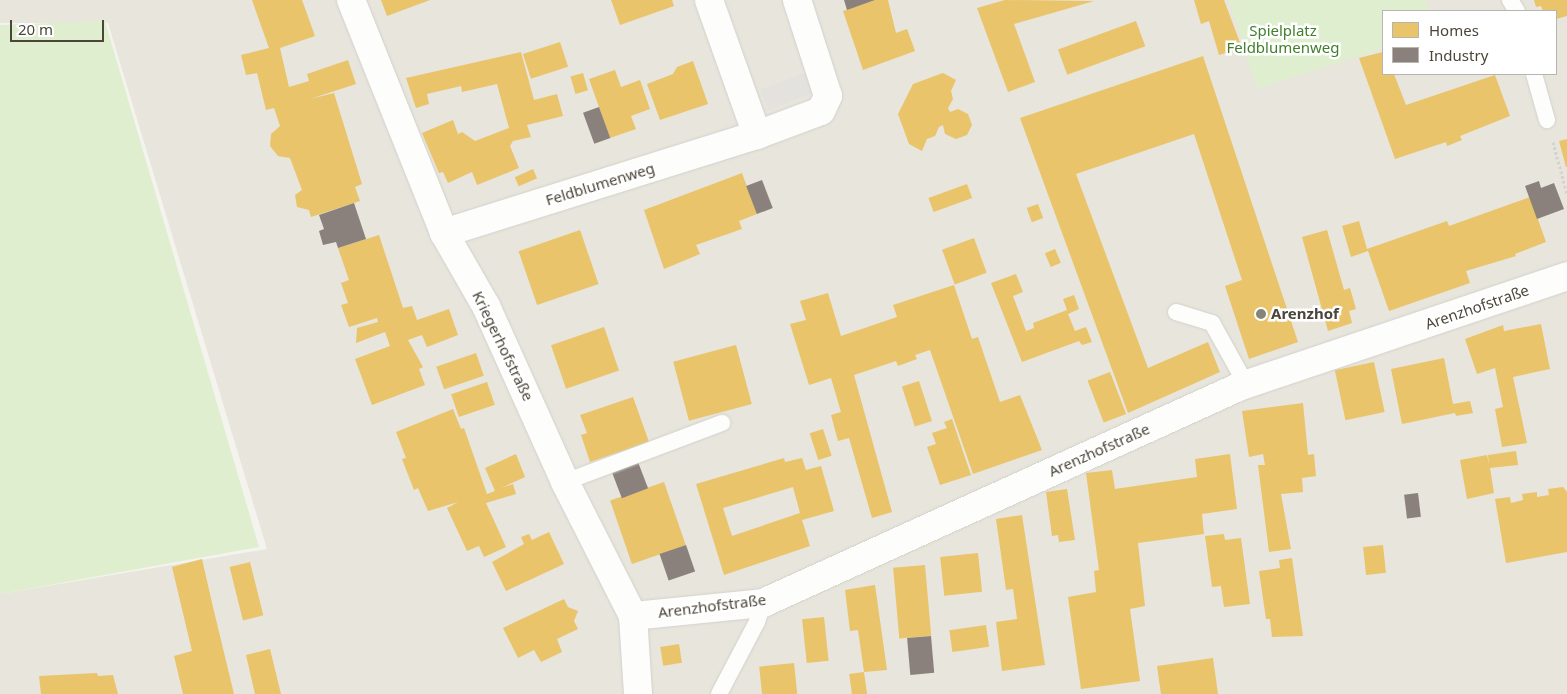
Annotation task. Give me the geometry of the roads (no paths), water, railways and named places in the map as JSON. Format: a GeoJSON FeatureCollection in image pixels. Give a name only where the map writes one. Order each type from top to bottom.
{"type":"FeatureCollection","features":[{"type":"Feature","properties":{"kind":"street","name":"Kriegerhofstraße"},"geometry":{"type":"LineString","coordinates":[[350,0],[444,233],[516,369],[564,482],[633,616],[638,694]]}},
{"type":"Feature","properties":{"kind":"street"},"geometry":{"type":"LineString","coordinates":[[709,0],[757,135]]}},
{"type":"Feature","properties":{"kind":"street","name":"Feldblumenweg"},"geometry":{"type":"LineString","coordinates":[[444,233],[757,135],[821,111],[828,96],[797,0]]}},
{"type":"Feature","properties":{"kind":"street","name":"Arenzhofstraße"},"geometry":{"type":"LineString","coordinates":[[633,616],[763,603],[1246,384],[1567,276]]}},
{"type":"Feature","properties":{"kind":"lane"},"geometry":{"type":"LineString","coordinates":[[1534,75],[1547,120]]}},
{"type":"Feature","properties":{"kind":"lane"},"geometry":{"type":"LineString","coordinates":[[1176,312],[1212,324],[1246,384]]}},
{"type":"Feature","properties":{"kind":"lane"},"geometry":{"type":"LineString","coordinates":[[564,482],[722,423]]}},
{"type":"Feature","properties":{"kind":"lane"},"geometry":{"type":"LineString","coordinates":[[719,694],[757,622],[763,603]]}},
{"type":"Feature","properties":{"kind":"place","name":"Arenzhof"},"geometry":{"type":"Point","coordinates":[1261,314]}},
{"type":"Feature","properties":{"kind":"park label","name":"Spielplatz Feldblumenweg"},"geometry":{"type":"Point","coordinates":[1283,38]}}]}
